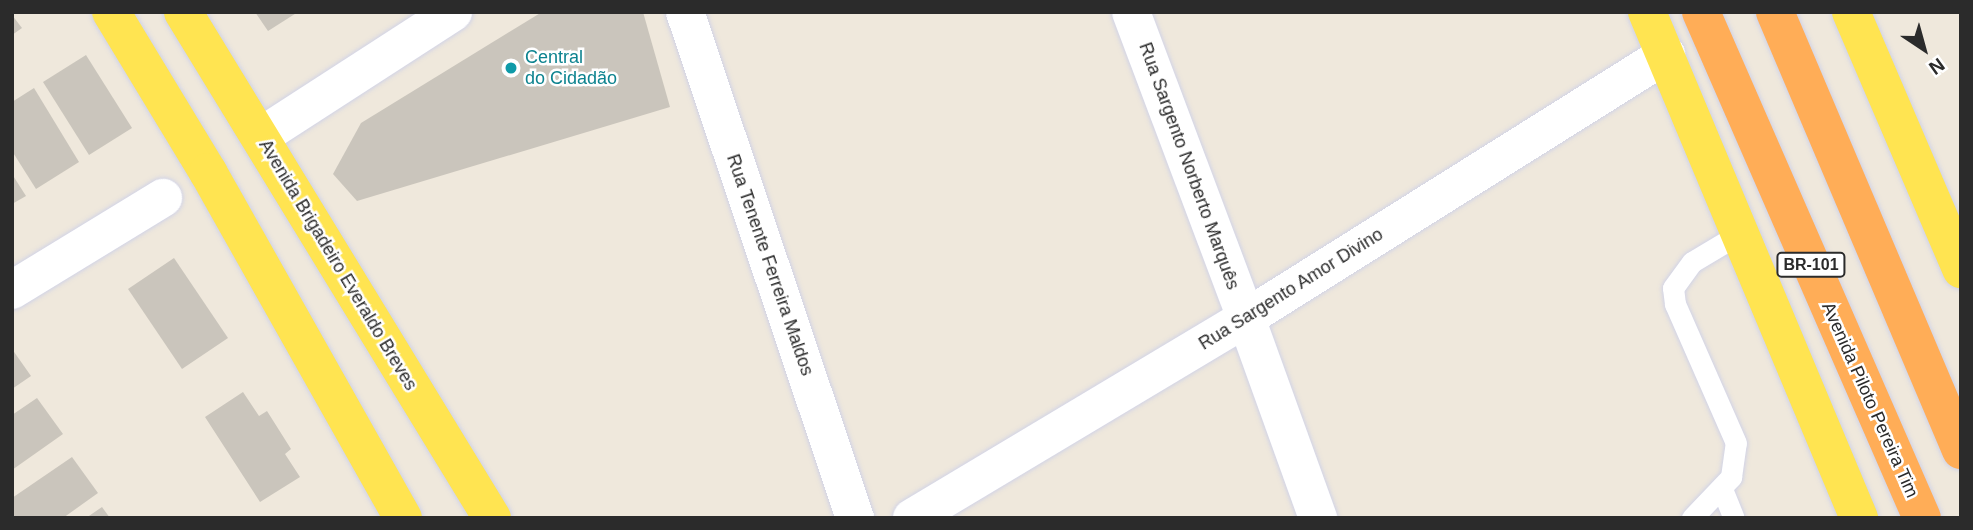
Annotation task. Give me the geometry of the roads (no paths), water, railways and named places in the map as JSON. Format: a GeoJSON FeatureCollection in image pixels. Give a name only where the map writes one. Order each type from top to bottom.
{"type":"FeatureCollection","features":[{"type":"Feature","properties":{"kind":"highway","name":"Avenida Piloto Pereira Tim"},"geometry":{"type":"LineString","coordinates":[[1701,12],[1922,518]]}},
{"type":"Feature","properties":{"kind":"highway"},"geometry":{"type":"LineString","coordinates":[[1775,12],[1961,450]]}},
{"type":"Feature","properties":{"kind":"main road"},"geometry":{"type":"LineString","coordinates":[[111,12],[208,172],[403,518]]}},
{"type":"Feature","properties":{"kind":"main road","name":"Avenida Brigadeiro Everaldo Breves"},"geometry":{"type":"LineString","coordinates":[[183,12],[492,518]]}},
{"type":"Feature","properties":{"kind":"main road"},"geometry":{"type":"LineString","coordinates":[[1647,12],[1859,518]]}},
{"type":"Feature","properties":{"kind":"main road"},"geometry":{"type":"LineString","coordinates":[[1851,12],[1956,243]]}},
{"type":"Feature","properties":{"kind":"street"},"geometry":{"type":"LineString","coordinates":[[260,137],[453,12]]}},
{"type":"Feature","properties":{"kind":"street","name":"Rua Tenente Ferreira Maldos"},"geometry":{"type":"LineString","coordinates":[[685,12],[855,518]]}},
{"type":"Feature","properties":{"kind":"street","name":"Rua Sargento Norberto Marquês"},"geometry":{"type":"LineString","coordinates":[[1131,12],[1318,518]]}},
{"type":"Feature","properties":{"kind":"street","name":"Rua Sargento Amor Divino"},"geometry":{"type":"LineString","coordinates":[[912,518],[1246,318],[1666,55]]}},
{"type":"Feature","properties":{"kind":"street"},"geometry":{"type":"LineString","coordinates":[[12,290],[163,198]]}},
{"type":"Feature","properties":{"kind":"lane"},"geometry":{"type":"LineString","coordinates":[[1692,518],[1722,489],[1734,468],[1736,443],[1675,304],[1673,288],[1692,261],[1739,234]]}},
{"type":"Feature","properties":{"kind":"lane"},"geometry":{"type":"LineString","coordinates":[[1722,489],[1734,518]]}},
{"type":"Feature","properties":{"kind":"place","name":"Central do Cidadão"},"geometry":{"type":"Point","coordinates":[511,68]}}]}
